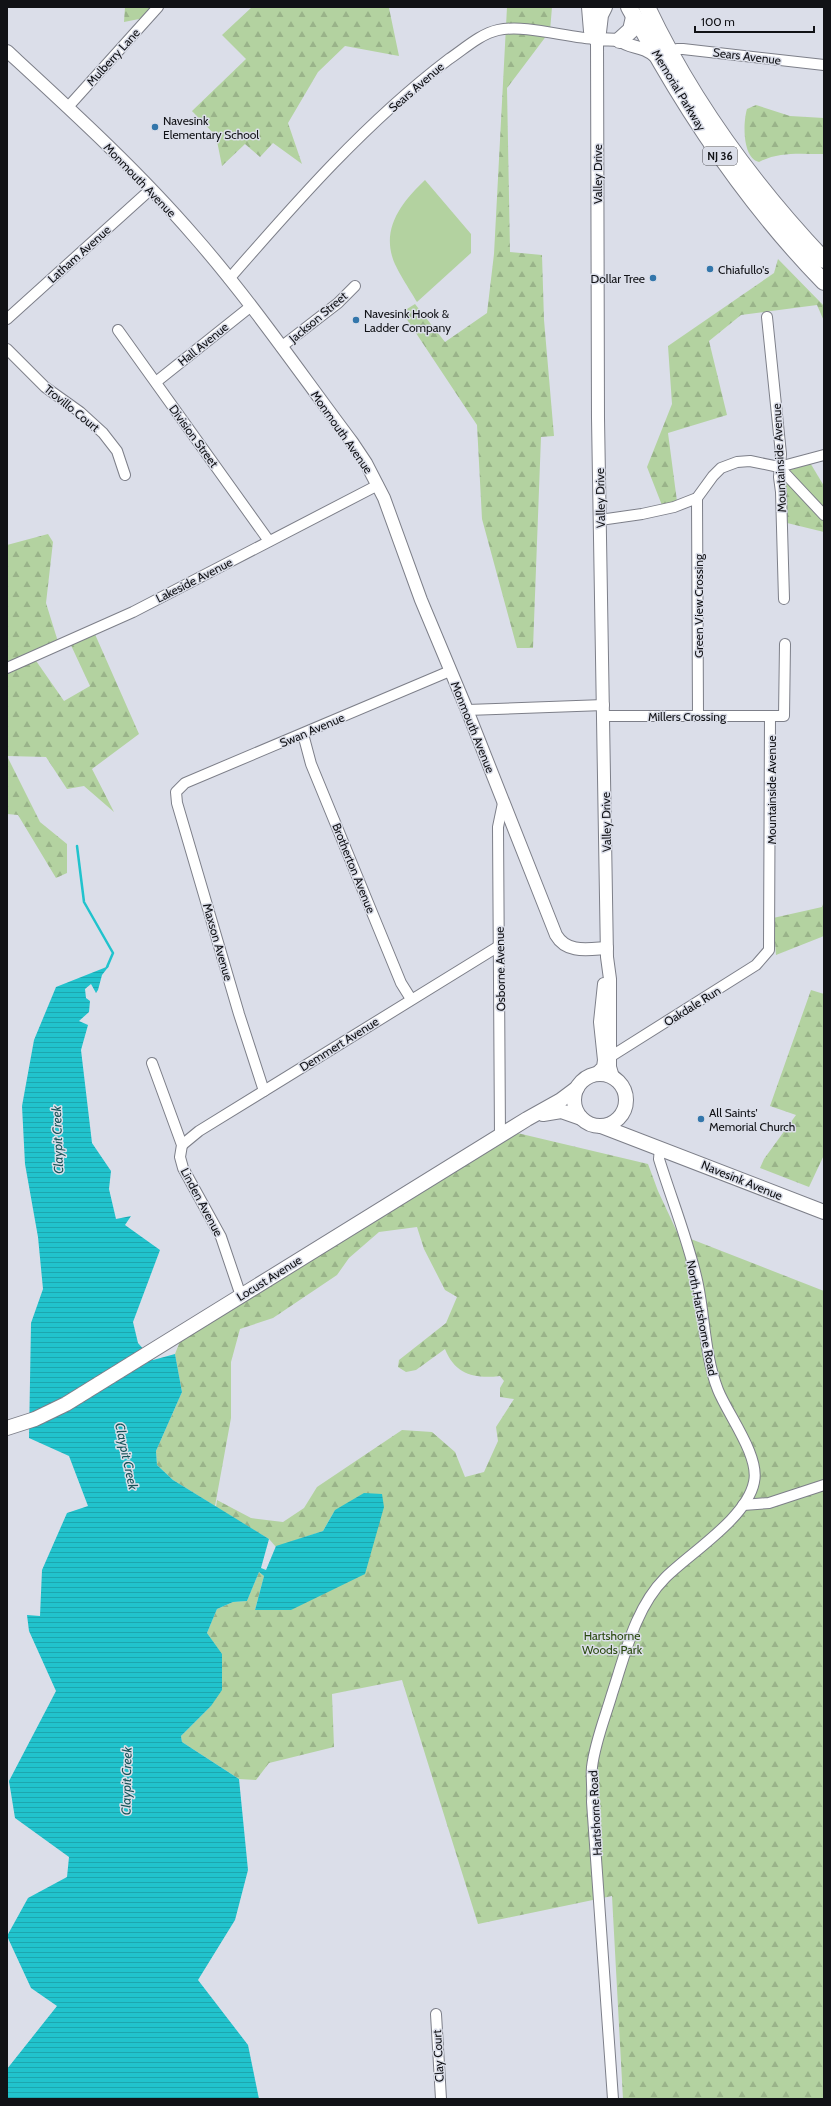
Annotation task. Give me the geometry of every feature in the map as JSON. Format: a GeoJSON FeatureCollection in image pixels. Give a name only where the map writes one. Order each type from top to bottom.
{"type":"FeatureCollection","features":[{"type":"Feature","properties":{"kind":"highway"},"geometry":{"type":"LineString","coordinates":[[590,7],[592,31],[597,40]]}},
{"type":"Feature","properties":{"kind":"highway"},"geometry":{"type":"LineString","coordinates":[[597,40],[600,15],[604,7]]}},
{"type":"Feature","properties":{"kind":"highway","name":"Memorial Parkway"},"geometry":{"type":"LineString","coordinates":[[647,7],[665,55],[692,114],[737,180],[787,241],[824,282]]}},
{"type":"Feature","properties":{"kind":"highway"},"geometry":{"type":"LineString","coordinates":[[620,40],[630,30],[631,12]]}},
{"type":"Feature","properties":{"kind":"highway","name":"Memorial Parkway"},"geometry":{"type":"LineString","coordinates":[[631,12],[665,55],[708,113],[730,146],[775,205],[824,260]]}},
{"type":"Feature","properties":{"kind":"main road"},"geometry":{"type":"LineString","coordinates":[[596,1074],[613,1077],[621,1085],[625,1094],[625,1105],[620,1116],[612,1122],[601,1126],[592,1124],[581,1118],[574,1106],[574,1096],[577,1088],[585,1078],[596,1074]]}},
{"type":"Feature","properties":{"kind":"main road","name":"Locust Avenue"},"geometry":{"type":"LineString","coordinates":[[7,1428],[27,1422],[66,1404],[527,1119],[561,1100],[577,1088]]}},
{"type":"Feature","properties":{"kind":"main road","name":"Locust Avenue"},"geometry":{"type":"LineString","coordinates":[[527,1119],[561,1111],[581,1118]]}},
{"type":"Feature","properties":{"kind":"main road","name":"Navesink Avenue"},"geometry":{"type":"LineString","coordinates":[[620,1116],[620,1122],[624,1128],[660,1148]]}},
{"type":"Feature","properties":{"kind":"main road","name":"Navesink Avenue"},"geometry":{"type":"LineString","coordinates":[[601,1126],[824,1212]]}},
{"type":"Feature","properties":{"kind":"street","name":"Mulberry Lane"},"geometry":{"type":"LineString","coordinates":[[68,107],[158,7]]}},
{"type":"Feature","properties":{"kind":"street","name":"Sears Avenue"},"geometry":{"type":"LineString","coordinates":[[229,279],[313,184],[405,96],[474,41],[495,30],[513,28],[597,40],[620,40],[625,44],[642,47],[649,51],[665,55],[677,49],[824,65]]}},
{"type":"Feature","properties":{"kind":"street","name":"Valley Drive"},"geometry":{"type":"LineString","coordinates":[[597,40],[600,520],[607,952],[610,979],[610,1057],[613,1077]]}},
{"type":"Feature","properties":{"kind":"street","name":"Monmouth Avenue"},"geometry":{"type":"LineString","coordinates":[[7,51],[68,107],[151,189],[193,234],[250,306],[352,442],[378,484],[392,517],[421,600],[467,710],[558,938],[566,946],[607,952]]}},
{"type":"Feature","properties":{"kind":"street","name":"Latham Avenue"},"geometry":{"type":"LineString","coordinates":[[7,319],[151,189]]}},
{"type":"Feature","properties":{"kind":"street","name":"Jackson Street"},"geometry":{"type":"LineString","coordinates":[[281,347],[338,303],[355,286]]}},
{"type":"Feature","properties":{"kind":"street","name":"Hall Avenue"},"geometry":{"type":"LineString","coordinates":[[156,382],[250,306]]}},
{"type":"Feature","properties":{"kind":"street","name":"Mountainside Avenue"},"geometry":{"type":"LineString","coordinates":[[768,317],[781,454],[779,467],[782,499],[784,599]]}},
{"type":"Feature","properties":{"kind":"street","name":"Division Street"},"geometry":{"type":"LineString","coordinates":[[118,330],[269,541]]}},
{"type":"Feature","properties":{"kind":"street","name":"Trovillo Court"},"geometry":{"type":"LineString","coordinates":[[7,349],[45,387],[80,412],[103,433],[117,451],[125,475]]}},
{"type":"Feature","properties":{"kind":"street"},"geometry":{"type":"LineString","coordinates":[[600,520],[662,511],[697,498],[713,476],[729,464],[750,461],[779,467],[824,455]]}},
{"type":"Feature","properties":{"kind":"street"},"geometry":{"type":"LineString","coordinates":[[779,467],[824,515]]}},
{"type":"Feature","properties":{"kind":"street","name":"Lakeside Avenue"},"geometry":{"type":"LineString","coordinates":[[7,668],[114,621],[378,484]]}},
{"type":"Feature","properties":{"kind":"street","name":"Green View Crossing"},"geometry":{"type":"LineString","coordinates":[[697,498],[698,715]]}},
{"type":"Feature","properties":{"kind":"street"},"geometry":{"type":"LineString","coordinates":[[770,716],[784,716],[785,644]]}},
{"type":"Feature","properties":{"kind":"street","name":"Swan Avenue"},"geometry":{"type":"LineString","coordinates":[[176,792],[178,788],[186,783],[450,671]]}},
{"type":"Feature","properties":{"kind":"street","name":"Millers Crossing"},"geometry":{"type":"LineString","coordinates":[[467,710],[604,711],[770,716]]}},
{"type":"Feature","properties":{"kind":"street","name":"Mountainside Avenue"},"geometry":{"type":"LineString","coordinates":[[769,950],[770,716]]}},
{"type":"Feature","properties":{"kind":"street","name":"Brotherton Avenue"},"geometry":{"type":"LineString","coordinates":[[303,734],[311,764],[401,983],[411,1000]]}},
{"type":"Feature","properties":{"kind":"street","name":"Maxson Avenue"},"geometry":{"type":"LineString","coordinates":[[176,792],[177,803],[230,984],[264,1091]]}},
{"type":"Feature","properties":{"kind":"street","name":"Osborne Avenue"},"geometry":{"type":"LineString","coordinates":[[500,1136],[498,827],[503,803]]}},
{"type":"Feature","properties":{"kind":"street","name":"Demmert Avenue"},"geometry":{"type":"LineString","coordinates":[[182,1145],[199,1131],[499,946]]}},
{"type":"Feature","properties":{"kind":"street","name":"Oakdale Run"},"geometry":{"type":"LineString","coordinates":[[610,1057],[756,965],[769,950]]}},
{"type":"Feature","properties":{"kind":"street","name":"Valley Drive"},"geometry":{"type":"LineString","coordinates":[[596,1074],[603,1066],[604,1060],[600,1022],[607,952]]}},
{"type":"Feature","properties":{"kind":"street","name":"Linden Avenue"},"geometry":{"type":"LineString","coordinates":[[152,1063],[182,1145],[180,1157],[183,1168],[221,1237],[241,1296]]}},
{"type":"Feature","properties":{"kind":"street","name":"North Hartshorne Road"},"geometry":{"type":"LineString","coordinates":[[660,1148],[659,1159],[698,1284],[712,1371],[720,1395],[754,1465],[755,1481],[750,1495],[743,1505]]}},
{"type":"Feature","properties":{"kind":"street"},"geometry":{"type":"LineString","coordinates":[[743,1505],[769,1503],[824,1485]]}},
{"type":"Feature","properties":{"kind":"street","name":"Hartshorne Road"},"geometry":{"type":"LineString","coordinates":[[613,2099],[592,1802],[592,1765],[598,1737],[629,1645],[647,1602],[665,1578],[720,1530],[743,1505]]}},
{"type":"Feature","properties":{"kind":"street","name":"Clay Court"},"geometry":{"type":"LineString","coordinates":[[436,2014],[440,2099]]}},
{"type":"Feature","properties":{"kind":"green space"},"geometry":{"type":"Polygon","coordinates":[[[125,7],[153,7],[144,18],[124,22],[125,7]]]}},
{"type":"Feature","properties":{"kind":"green space"},"geometry":{"type":"Polygon","coordinates":[[[252,7],[396,7],[389,8],[399,56],[345,46],[318,72],[288,123],[302,164],[273,143],[260,157],[245,144],[222,166],[216,136],[192,111],[246,59],[222,35],[252,7]]]}},
{"type":"Feature","properties":{"kind":"green space"},"geometry":{"type":"Polygon","coordinates":[[[507,7],[552,7],[550,31],[507,88],[510,252],[542,255],[544,320],[554,436],[541,437],[533,648],[517,648],[482,519],[477,425],[402,312],[415,304],[445,342],[487,313],[494,254],[507,7]]]}},
{"type":"Feature","properties":{"kind":"green space"},"geometry":{"type":"Polygon","coordinates":[[[756,105],[790,116],[824,118],[824,154],[774,156],[759,162],[753,159],[749,154],[745,139],[745,122],[747,109],[756,105]]]}},
{"type":"Feature","properties":{"kind":"green space"},"geometry":{"type":"Polygon","coordinates":[[[425,180],[471,234],[471,253],[417,302],[399,273],[392,256],[390,234],[397,214],[410,196],[425,180]]]}},
{"type":"Feature","properties":{"kind":"green space"},"geometry":{"type":"Polygon","coordinates":[[[778,259],[824,306],[824,321],[817,305],[741,315],[709,341],[727,415],[668,433],[678,509],[665,513],[647,467],[672,404],[668,346],[774,273],[778,259]]]}},
{"type":"Feature","properties":{"kind":"green space"},"geometry":{"type":"Polygon","coordinates":[[[809,461],[824,486],[824,532],[783,522],[780,468],[809,461]]]}},
{"type":"Feature","properties":{"kind":"green space"},"geometry":{"type":"Polygon","coordinates":[[[48,534],[53,542],[46,603],[59,645],[32,655],[64,701],[90,686],[69,641],[94,632],[139,734],[92,769],[114,812],[84,786],[67,789],[46,757],[7,756],[7,545],[48,534]]]}},
{"type":"Feature","properties":{"kind":"green space"},"geometry":{"type":"Polygon","coordinates":[[[7,756],[40,822],[67,844],[67,873],[56,878],[18,815],[7,814],[7,756]]]}},
{"type":"Feature","properties":{"kind":"green space"},"geometry":{"type":"Polygon","coordinates":[[[824,901],[824,936],[776,955],[773,918],[822,907],[824,901]]]}},
{"type":"Feature","properties":{"kind":"green space"},"geometry":{"type":"Polygon","coordinates":[[[811,990],[824,994],[824,1155],[809,1187],[760,1168],[764,1159],[796,1115],[770,1106],[811,990]]]}},
{"type":"Feature","properties":{"kind":"green space","name":"Hartshorne Woods Park"},"geometry":{"type":"Polygon","coordinates":[[[513,1132],[648,1164],[658,1191],[678,1234],[824,1291],[824,2099],[623,2099],[612,1896],[478,1924],[402,1680],[332,1694],[334,1747],[269,1763],[256,1780],[239,1779],[182,1742],[181,1736],[211,1706],[221,1654],[207,1633],[217,1609],[233,1602],[247,1601],[259,1572],[264,1576],[255,1610],[291,1610],[335,1510],[323,1531],[276,1547],[269,1539],[216,1507],[217,1500],[251,1518],[283,1522],[304,1508],[317,1487],[402,1430],[432,1432],[455,1452],[465,1477],[484,1472],[498,1441],[496,1427],[514,1399],[500,1397],[500,1388],[504,1381],[500,1376],[475,1376],[460,1370],[449,1358],[445,1349],[416,1370],[406,1372],[398,1367],[399,1360],[446,1323],[457,1297],[445,1290],[424,1249],[417,1227],[379,1232],[349,1258],[337,1275],[273,1318],[240,1329],[231,1362],[231,1418],[215,1506],[173,1480],[157,1465],[156,1451],[182,1392],[175,1354],[180,1341],[513,1132]]]}},
{"type":"Feature","properties":{"kind":"water"},"geometry":{"type":"Polygon","coordinates":[[[109,966],[102,975],[96,993],[91,984],[85,989],[86,998],[90,1001],[89,1012],[79,1021],[88,1025],[81,1050],[92,1143],[111,1171],[109,1189],[116,1219],[131,1216],[125,1225],[160,1250],[133,1322],[138,1343],[153,1360],[175,1354],[182,1392],[156,1451],[157,1465],[173,1480],[269,1539],[261,1568],[266,1570],[276,1546],[323,1531],[335,1510],[364,1493],[382,1494],[384,1507],[365,1574],[291,1610],[255,1610],[264,1576],[259,1572],[247,1601],[233,1602],[217,1609],[207,1633],[222,1654],[222,1690],[211,1706],[181,1736],[182,1742],[239,1779],[248,1870],[235,1920],[198,1980],[248,2045],[259,2099],[7,2099],[7,2069],[57,2006],[31,1988],[7,1936],[28,1898],[67,1877],[69,1857],[15,1818],[9,1781],[56,1691],[29,1631],[27,1615],[40,1616],[42,1570],[67,1513],[88,1506],[69,1456],[29,1438],[31,1323],[43,1289],[38,1237],[25,1164],[22,1106],[34,1040],[56,987],[109,966]]]}},
{"type":"Feature","properties":{"kind":"waterway","name":"Claypit Creek"},"geometry":{"type":"LineString","coordinates":[[77,846],[84,902],[113,953],[107,967]]}},
{"type":"Feature","properties":{"kind":"place","name":"Navesink Elementary School"},"geometry":{"type":"Point","coordinates":[155,127]}},
{"type":"Feature","properties":{"kind":"place","name":"Chiafullo's"},"geometry":{"type":"Point","coordinates":[710,269]}},
{"type":"Feature","properties":{"kind":"place","name":"Dollar Tree"},"geometry":{"type":"Point","coordinates":[653,278]}},
{"type":"Feature","properties":{"kind":"place","name":"Navesink Hook & Ladder Company"},"geometry":{"type":"Point","coordinates":[356,320]}},
{"type":"Feature","properties":{"kind":"place","name":"All Saints' Memorial Church"},"geometry":{"type":"Point","coordinates":[701,1119]}}]}
